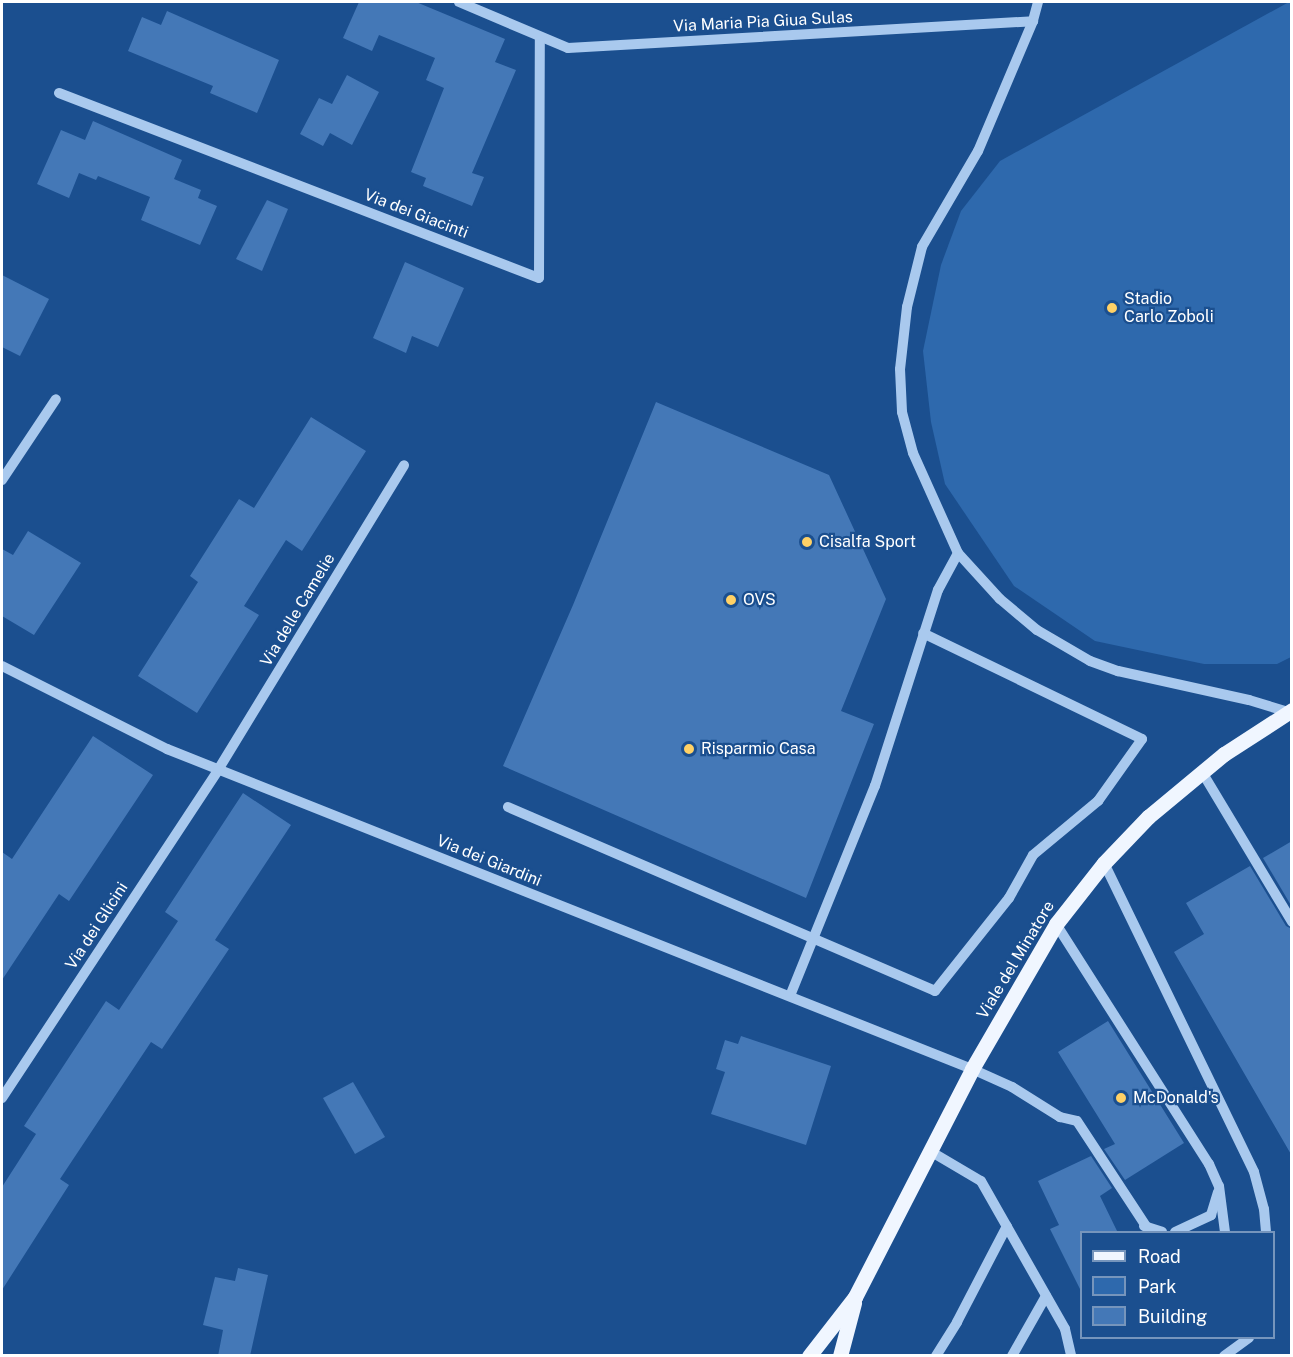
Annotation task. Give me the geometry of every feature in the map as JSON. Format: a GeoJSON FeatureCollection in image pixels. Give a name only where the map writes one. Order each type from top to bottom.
{"type":"FeatureCollection","features":[{"type":"Feature","properties":{"kind":"main road","name":"Viale del Minatore"},"geometry":{"type":"LineString","coordinates":[[809,1356],[855,1297],[972,1069],[1056,924],[1104,863],[1148,817],[1224,754],[1290,711]]}},
{"type":"Feature","properties":{"kind":"main road","name":"Viale del Minatore"},"geometry":{"type":"LineString","coordinates":[[841,1355],[855,1297]]}},
{"type":"Feature","properties":{"kind":"street"},"geometry":{"type":"LineString","coordinates":[[459,2],[540,38]]}},
{"type":"Feature","properties":{"kind":"street"},"geometry":{"type":"LineString","coordinates":[[1038,2],[1033,21],[978,151],[922,247],[907,307],[900,369],[902,412],[913,453],[958,553],[1000,599],[1037,630],[1090,661],[1188,688],[1290,711]]}},
{"type":"Feature","properties":{"kind":"street","name":"Via Maria Pia Giua Sulas"},"geometry":{"type":"LineString","coordinates":[[540,38],[568,48],[1033,21]]}},
{"type":"Feature","properties":{"kind":"street","name":"Via dei Giacinti"},"geometry":{"type":"LineString","coordinates":[[59,93],[539,278],[540,38]]}},
{"type":"Feature","properties":{"kind":"street"},"geometry":{"type":"LineString","coordinates":[[2,480],[56,399]]}},
{"type":"Feature","properties":{"kind":"street","name":"Via delle Camelie"},"geometry":{"type":"LineString","coordinates":[[218,770],[404,465]]}},
{"type":"Feature","properties":{"kind":"street"},"geometry":{"type":"LineString","coordinates":[[790,996],[875,786],[938,590],[958,553]]}},
{"type":"Feature","properties":{"kind":"street"},"geometry":{"type":"LineString","coordinates":[[508,807],[934,991],[1009,897],[1033,855],[1098,801],[1142,739],[923,633]]}},
{"type":"Feature","properties":{"kind":"street","name":"Via dei Giardini"},"geometry":{"type":"LineString","coordinates":[[2,666],[167,749],[790,996],[1012,1087],[1060,1117],[1077,1120],[1147,1229]]}},
{"type":"Feature","properties":{"kind":"street","name":"Via dei Glicini"},"geometry":{"type":"LineString","coordinates":[[2,1098],[218,770]]}},
{"type":"Feature","properties":{"kind":"street"},"geometry":{"type":"LineString","coordinates":[[1202,772],[1292,922]]}},
{"type":"Feature","properties":{"kind":"street"},"geometry":{"type":"LineString","coordinates":[[1104,863],[1254,1172],[1264,1209],[1266,1231]]}},
{"type":"Feature","properties":{"kind":"street"},"geometry":{"type":"LineString","coordinates":[[1056,924],[1209,1164],[1220,1186],[1225,1231]]}},
{"type":"Feature","properties":{"kind":"street"},"geometry":{"type":"LineString","coordinates":[[930,1151],[981,1181],[1065,1329],[1071,1356]]}},
{"type":"Feature","properties":{"kind":"street"},"geometry":{"type":"LineString","coordinates":[[1180,1231],[1211,1215],[1220,1186]]}},
{"type":"Feature","properties":{"kind":"street"},"geometry":{"type":"LineString","coordinates":[[936,1356],[957,1322],[1007,1226]]}},
{"type":"Feature","properties":{"kind":"street"},"geometry":{"type":"LineString","coordinates":[[1012,1356],[1046,1296]]}},
{"type":"Feature","properties":{"kind":"street"},"geometry":{"type":"LineString","coordinates":[[1224,1356],[1248,1339]]}},
{"type":"Feature","properties":{"kind":"green space","name":"Stadio Carlo Zoboli"},"geometry":{"type":"Polygon","coordinates":[[[1292,2],[1291,657],[1277,664],[1204,664],[1095,641],[1014,586],[945,484],[931,422],[923,351],[941,265],[961,211],[1000,161],[1292,2]]]}},
{"type":"Feature","properties":{"kind":"building"},"geometry":{"type":"Polygon","coordinates":[[[359,2],[416,2],[505,39],[495,62],[516,70],[472,173],[484,177],[472,206],[423,186],[426,178],[411,172],[444,88],[426,80],[435,58],[379,35],[372,51],[343,38],[359,2]]]}},
{"type":"Feature","properties":{"kind":"building"},"geometry":{"type":"Polygon","coordinates":[[[167,11],[279,60],[257,113],[210,93],[213,86],[128,51],[142,17],[161,25],[167,11]]]}},
{"type":"Feature","properties":{"kind":"building"},"geometry":{"type":"Polygon","coordinates":[[[347,75],[379,92],[352,145],[330,133],[323,146],[300,134],[319,98],[332,104],[347,75]]]}},
{"type":"Feature","properties":{"kind":"building"},"geometry":{"type":"Polygon","coordinates":[[[93,121],[182,160],[174,179],[201,190],[198,198],[217,206],[200,245],[141,220],[150,197],[98,176],[96,180],[79,173],[69,198],[37,184],[61,130],[85,140],[93,121]]]}},
{"type":"Feature","properties":{"kind":"building"},"geometry":{"type":"Polygon","coordinates":[[[267,200],[288,209],[262,271],[236,259],[267,200]]]}},
{"type":"Feature","properties":{"kind":"building"},"geometry":{"type":"Polygon","coordinates":[[[405,262],[464,288],[438,347],[412,336],[406,353],[373,338],[405,262]]]}},
{"type":"Feature","properties":{"kind":"building"},"geometry":{"type":"Polygon","coordinates":[[[2,275],[49,299],[20,356],[2,347],[2,275]]]}},
{"type":"Feature","properties":{"kind":"building"},"geometry":{"type":"Polygon","coordinates":[[[656,402],[829,475],[886,599],[841,711],[874,724],[806,898],[503,766],[573,605],[656,402]]]}},
{"type":"Feature","properties":{"kind":"building"},"geometry":{"type":"Polygon","coordinates":[[[311,417],[366,451],[302,551],[286,540],[244,606],[259,615],[197,713],[138,676],[198,582],[190,576],[239,499],[254,508],[311,417]]]}},
{"type":"Feature","properties":{"kind":"building"},"geometry":{"type":"Polygon","coordinates":[[[28,531],[81,563],[34,635],[2,616],[2,549],[13,555],[28,531]]]}},
{"type":"Feature","properties":{"kind":"building"},"geometry":{"type":"Polygon","coordinates":[[[93,736],[153,775],[69,901],[59,894],[2,980],[2,852],[12,859],[93,736]]]}},
{"type":"Feature","properties":{"kind":"building"},"geometry":{"type":"Polygon","coordinates":[[[243,793],[291,825],[215,940],[229,949],[162,1049],[151,1042],[60,1179],[69,1185],[2,1290],[2,1187],[36,1134],[24,1126],[106,1001],[119,1010],[178,921],[165,912],[243,793]]]}},
{"type":"Feature","properties":{"kind":"building"},"geometry":{"type":"Polygon","coordinates":[[[1292,841],[1292,907],[1263,858],[1292,841]]]}},
{"type":"Feature","properties":{"kind":"building"},"geometry":{"type":"Polygon","coordinates":[[[1250,866],[1286,926],[1292,929],[1292,1156],[1174,952],[1204,934],[1186,903],[1250,866]]]}},
{"type":"Feature","properties":{"kind":"building","name":"McDonald's"},"geometry":{"type":"Polygon","coordinates":[[[1108,1021],[1184,1143],[1125,1180],[1104,1149],[1115,1144],[1058,1052],[1108,1021]]]}},
{"type":"Feature","properties":{"kind":"building"},"geometry":{"type":"Polygon","coordinates":[[[741,1036],[831,1066],[806,1145],[711,1114],[725,1072],[716,1069],[725,1040],[738,1044],[741,1036]]]}},
{"type":"Feature","properties":{"kind":"building"},"geometry":{"type":"Polygon","coordinates":[[[353,1082],[385,1137],[355,1154],[323,1098],[353,1082]]]}},
{"type":"Feature","properties":{"kind":"building"},"geometry":{"type":"Polygon","coordinates":[[[1091,1156],[1112,1188],[1100,1196],[1117,1231],[1080,1231],[1080,1289],[1050,1229],[1059,1225],[1038,1181],[1091,1156]]]}},
{"type":"Feature","properties":{"kind":"building"},"geometry":{"type":"Polygon","coordinates":[[[238,1268],[268,1275],[250,1356],[218,1356],[223,1330],[203,1325],[215,1277],[235,1281],[238,1268]]]}},
{"type":"Feature","properties":{"kind":"place","name":"Stadio Carlo Zoboli"},"geometry":{"type":"Point","coordinates":[1112,308]}},
{"type":"Feature","properties":{"kind":"place","name":"Cisalfa Sport"},"geometry":{"type":"Point","coordinates":[807,542]}},
{"type":"Feature","properties":{"kind":"place","name":"OVS"},"geometry":{"type":"Point","coordinates":[731,600]}},
{"type":"Feature","properties":{"kind":"place","name":"Risparmio Casa"},"geometry":{"type":"Point","coordinates":[689,749]}},
{"type":"Feature","properties":{"kind":"place","name":"McDonald's"},"geometry":{"type":"Point","coordinates":[1121,1098]}}]}
